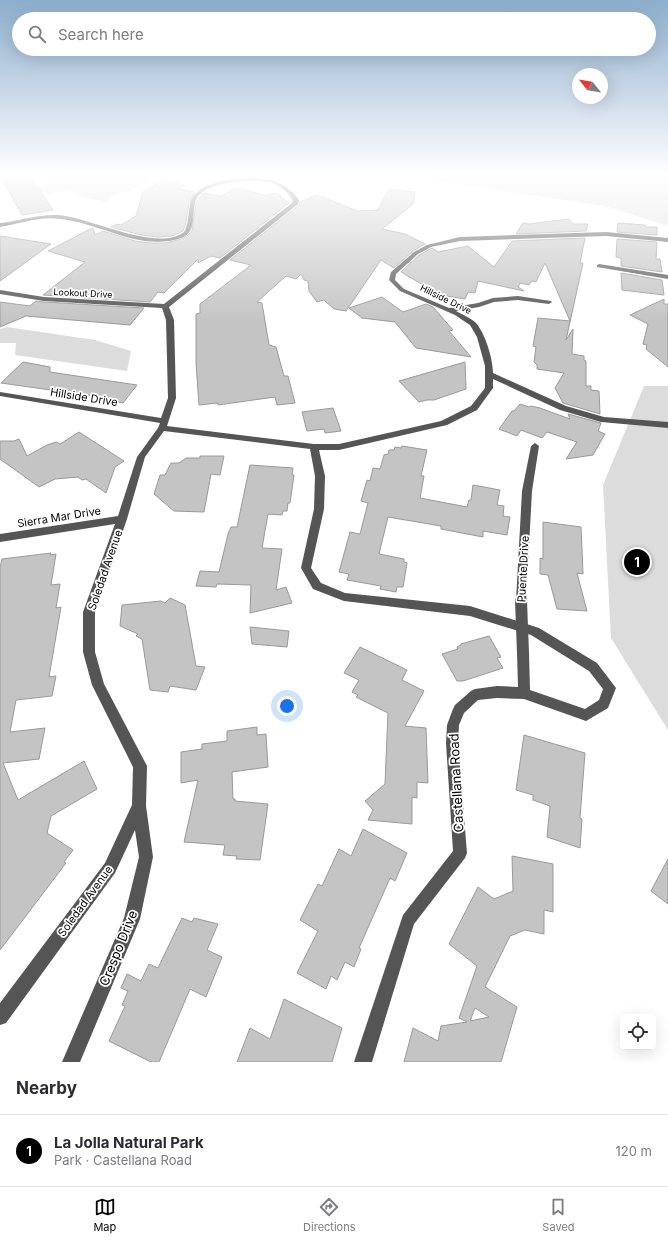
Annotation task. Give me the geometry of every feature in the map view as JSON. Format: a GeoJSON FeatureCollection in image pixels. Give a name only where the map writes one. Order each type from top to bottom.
{"type":"FeatureCollection","features":[{"type":"Feature","properties":{"kind":"street"},"geometry":{"type":"LineString","coordinates":[[0,225],[18,223]]}},
{"type":"Feature","properties":{"kind":"street"},"geometry":{"type":"LineString","coordinates":[[81,223],[148,240],[173,239],[182,236],[187,232],[189,223]]}},
{"type":"Feature","properties":{"kind":"street"},"geometry":{"type":"LineString","coordinates":[[165,306],[272,223]]}},
{"type":"Feature","properties":{"kind":"street","name":"Hillside Drive"},"geometry":{"type":"LineString","coordinates":[[0,394],[241,439],[314,447],[339,447],[444,423],[474,408],[489,388],[489,366],[480,336],[473,324],[449,310],[402,290],[392,280],[393,273],[408,260],[429,246],[460,239],[606,234],[668,240]]}},
{"type":"Feature","properties":{"kind":"street"},"geometry":{"type":"LineString","coordinates":[[599,266],[668,277]]}},
{"type":"Feature","properties":{"kind":"street","name":"Lookout Drive"},"geometry":{"type":"LineString","coordinates":[[0,292],[44,299],[165,306]]}},
{"type":"Feature","properties":{"kind":"street"},"geometry":{"type":"LineString","coordinates":[[449,310],[494,300],[518,298],[549,302]]}},
{"type":"Feature","properties":{"kind":"street","name":"Soledad Avenue"},"geometry":{"type":"LineString","coordinates":[[0,1017],[110,868],[139,806],[140,766],[98,685],[89,652],[90,612],[122,519],[141,457],[164,425],[172,398],[170,320],[165,306]]}},
{"type":"Feature","properties":{"kind":"street"},"geometry":{"type":"LineString","coordinates":[[489,374],[563,408],[604,420],[668,425]]}},
{"type":"Feature","properties":{"kind":"street","name":"Puente Drive"},"geometry":{"type":"LineString","coordinates":[[524,693],[521,601],[527,491],[535,446]]}},
{"type":"Feature","properties":{"kind":"street","name":"Castellana Road"},"geometry":{"type":"LineString","coordinates":[[314,447],[320,476],[319,509],[306,568],[317,586],[344,597],[470,611],[535,631],[593,667],[610,688],[604,704],[586,715],[524,693],[497,692],[475,695],[459,709],[453,725],[452,743],[460,853],[408,920],[363,1062]]}},
{"type":"Feature","properties":{"kind":"street","name":"Sierra Mar Drive"},"geometry":{"type":"LineString","coordinates":[[0,538],[122,519]]}},
{"type":"Feature","properties":{"kind":"street","name":"Crespo Drive"},"geometry":{"type":"LineString","coordinates":[[71,1062],[132,919],[146,857],[139,806]]}},
{"type":"Feature","properties":{"kind":"shaded area"},"geometry":{"type":"Polygon","coordinates":[[[657,223],[668,223],[668,226],[657,223]]]}},
{"type":"Feature","properties":{"kind":"shaded area"},"geometry":{"type":"Polygon","coordinates":[[[7,327],[95,340],[131,351],[127,371],[15,355],[16,343],[0,343],[0,329],[7,327]]]}},
{"type":"Feature","properties":{"kind":"shaded area"},"geometry":{"type":"Polygon","coordinates":[[[644,386],[668,386],[668,730],[611,638],[603,485],[644,386]]]}},
{"type":"Feature","properties":{"kind":"building"},"geometry":{"type":"Polygon","coordinates":[[[125,223],[186,223],[183,231],[172,236],[157,237],[141,235],[111,227],[117,224],[121,225],[125,223]]]}},
{"type":"Feature","properties":{"kind":"building"},"geometry":{"type":"Polygon","coordinates":[[[193,223],[264,223],[220,258],[211,256],[198,263],[198,259],[164,293],[158,292],[150,302],[43,295],[85,262],[48,251],[92,228],[95,235],[103,231],[135,241],[150,243],[166,243],[181,239],[192,231],[193,223]]]}},
{"type":"Feature","properties":{"kind":"building"},"geometry":{"type":"Polygon","coordinates":[[[277,223],[390,223],[382,229],[405,234],[425,244],[413,251],[394,268],[381,260],[346,311],[334,309],[324,300],[317,302],[309,291],[308,281],[304,280],[301,274],[296,279],[286,276],[257,302],[262,303],[269,345],[276,347],[284,376],[288,376],[295,403],[277,405],[275,397],[218,405],[218,403],[199,405],[196,363],[196,314],[200,313],[200,304],[251,265],[230,260],[277,223]]]}},
{"type":"Feature","properties":{"kind":"building"},"geometry":{"type":"Polygon","coordinates":[[[523,223],[572,223],[573,224],[588,224],[586,231],[516,234],[523,223]]]}},
{"type":"Feature","properties":{"kind":"building"},"geometry":{"type":"Polygon","coordinates":[[[618,223],[657,227],[657,235],[617,232],[618,223]]]}},
{"type":"Feature","properties":{"kind":"building"},"geometry":{"type":"Polygon","coordinates":[[[0,236],[51,244],[0,281],[0,236]]]}},
{"type":"Feature","properties":{"kind":"building"},"geometry":{"type":"Polygon","coordinates":[[[585,238],[580,263],[583,263],[566,340],[573,329],[572,354],[584,356],[584,360],[586,361],[586,386],[591,386],[591,390],[599,391],[600,414],[563,403],[555,388],[564,373],[537,369],[537,365],[534,362],[536,347],[533,346],[538,318],[570,321],[545,263],[536,282],[532,281],[529,285],[520,283],[518,287],[524,291],[478,281],[475,293],[468,292],[465,299],[440,295],[401,272],[419,255],[432,248],[438,252],[468,246],[494,267],[512,241],[585,238]]]}},
{"type":"Feature","properties":{"kind":"building"},"geometry":{"type":"Polygon","coordinates":[[[617,239],[657,242],[656,259],[660,259],[662,272],[621,266],[621,258],[616,257],[617,239]]]}},
{"type":"Feature","properties":{"kind":"building"},"geometry":{"type":"Polygon","coordinates":[[[621,273],[662,280],[664,295],[622,290],[621,273]]]}},
{"type":"Feature","properties":{"kind":"building"},"geometry":{"type":"Polygon","coordinates":[[[382,297],[403,312],[426,304],[433,307],[453,330],[449,331],[471,357],[416,348],[395,322],[362,318],[349,308],[382,297]]]}},
{"type":"Feature","properties":{"kind":"building"},"geometry":{"type":"Polygon","coordinates":[[[664,299],[664,304],[668,304],[668,367],[646,349],[647,345],[643,344],[648,324],[630,315],[664,299]]]}},
{"type":"Feature","properties":{"kind":"building"},"geometry":{"type":"Polygon","coordinates":[[[36,301],[144,308],[130,325],[26,316],[0,327],[0,302],[30,306],[36,301]]]}},
{"type":"Feature","properties":{"kind":"building"},"geometry":{"type":"Polygon","coordinates":[[[23,362],[50,367],[50,372],[137,385],[123,403],[105,400],[107,398],[1,383],[23,362]]]}},
{"type":"Feature","properties":{"kind":"building"},"geometry":{"type":"Polygon","coordinates":[[[465,362],[466,389],[434,400],[419,402],[399,381],[465,362]]]}},
{"type":"Feature","properties":{"kind":"building"},"geometry":{"type":"Polygon","coordinates":[[[520,404],[540,408],[570,419],[568,414],[601,423],[598,431],[605,434],[593,455],[566,459],[577,442],[547,432],[542,438],[521,430],[517,436],[499,429],[512,411],[514,411],[520,404]]]}},
{"type":"Feature","properties":{"kind":"building"},"geometry":{"type":"Polygon","coordinates":[[[333,408],[341,431],[325,433],[324,429],[307,431],[302,412],[333,408]]]}},
{"type":"Feature","properties":{"kind":"building"},"geometry":{"type":"Polygon","coordinates":[[[79,432],[124,461],[115,467],[106,493],[86,479],[82,480],[78,477],[55,479],[39,487],[0,459],[0,441],[14,441],[19,439],[27,456],[47,445],[56,442],[60,444],[79,432]]]}},
{"type":"Feature","properties":{"kind":"building"},"geometry":{"type":"Polygon","coordinates":[[[402,446],[427,450],[421,476],[424,476],[420,498],[467,507],[469,500],[471,500],[473,485],[500,490],[497,505],[504,506],[503,516],[510,517],[507,535],[483,531],[483,537],[441,529],[441,526],[388,517],[379,554],[404,559],[404,562],[407,563],[403,587],[397,587],[396,592],[380,589],[381,586],[347,580],[349,574],[339,572],[350,532],[360,534],[368,503],[361,501],[367,480],[370,481],[373,468],[380,469],[384,455],[388,454],[389,450],[394,450],[395,447],[401,448],[402,446]]]}},
{"type":"Feature","properties":{"kind":"building"},"geometry":{"type":"Polygon","coordinates":[[[200,456],[224,456],[220,475],[211,474],[204,512],[174,511],[154,494],[160,475],[165,475],[171,463],[179,463],[186,458],[200,458],[200,456]]]}},
{"type":"Feature","properties":{"kind":"building"},"geometry":{"type":"Polygon","coordinates":[[[250,465],[293,468],[292,475],[294,475],[290,503],[288,503],[287,511],[283,511],[282,515],[268,514],[262,548],[282,549],[276,590],[286,587],[292,603],[250,613],[251,585],[217,584],[216,587],[196,586],[200,571],[219,572],[228,534],[231,527],[237,527],[250,465]]]}},
{"type":"Feature","properties":{"kind":"building"},"geometry":{"type":"Polygon","coordinates":[[[543,522],[581,527],[583,574],[577,573],[587,611],[557,609],[548,575],[540,574],[540,558],[543,559],[543,522]]]}},
{"type":"Feature","properties":{"kind":"building"},"geometry":{"type":"Polygon","coordinates":[[[51,553],[50,555],[56,554],[51,585],[60,584],[56,608],[61,607],[49,677],[56,676],[52,696],[16,700],[10,732],[45,728],[39,759],[3,763],[18,800],[84,761],[97,789],[51,816],[47,833],[73,850],[64,862],[66,863],[0,950],[0,567],[2,559],[51,553]]]}},
{"type":"Feature","properties":{"kind":"building"},"geometry":{"type":"Polygon","coordinates":[[[170,598],[185,605],[196,666],[205,667],[196,690],[170,686],[168,692],[150,690],[142,639],[136,636],[138,634],[120,626],[122,605],[161,601],[165,603],[170,598]]]}},
{"type":"Feature","properties":{"kind":"building"},"geometry":{"type":"Polygon","coordinates":[[[250,627],[289,631],[287,647],[252,644],[250,627]]]}},
{"type":"Feature","properties":{"kind":"building"},"geometry":{"type":"Polygon","coordinates":[[[489,636],[501,657],[497,658],[503,668],[463,681],[457,681],[442,654],[458,649],[457,647],[461,644],[489,636]]]}},
{"type":"Feature","properties":{"kind":"building"},"geometry":{"type":"Polygon","coordinates":[[[360,647],[407,670],[402,680],[424,691],[405,726],[426,728],[428,783],[417,782],[417,798],[412,797],[412,824],[368,820],[373,810],[365,801],[385,784],[388,713],[356,697],[358,695],[352,692],[359,680],[344,673],[360,647]]]}},
{"type":"Feature","properties":{"kind":"building"},"geometry":{"type":"Polygon","coordinates":[[[257,727],[257,735],[266,734],[268,767],[232,772],[233,799],[235,799],[235,801],[268,804],[260,860],[236,859],[237,856],[223,855],[225,845],[184,842],[198,780],[181,783],[181,752],[202,749],[202,744],[227,741],[227,731],[257,727]]]}},
{"type":"Feature","properties":{"kind":"building"},"geometry":{"type":"Polygon","coordinates":[[[524,735],[585,753],[580,818],[582,819],[580,848],[547,837],[550,806],[533,800],[533,795],[516,790],[524,735]]]}},
{"type":"Feature","properties":{"kind":"building"},"geometry":{"type":"Polygon","coordinates":[[[363,829],[407,853],[395,881],[390,878],[359,948],[361,949],[354,967],[345,962],[337,980],[331,976],[326,989],[297,973],[318,931],[300,920],[318,884],[322,886],[339,849],[351,856],[363,829]]]}},
{"type":"Feature","properties":{"kind":"building"},"geometry":{"type":"Polygon","coordinates":[[[512,856],[553,864],[553,912],[544,910],[544,934],[525,930],[510,936],[485,987],[517,1007],[501,1062],[404,1062],[413,1028],[438,1041],[441,1026],[467,1022],[459,1018],[477,966],[449,944],[478,887],[494,899],[513,891],[512,856]],[[475,1008],[470,1021],[489,1017],[475,1008]]]}},
{"type":"Feature","properties":{"kind":"building"},"geometry":{"type":"Polygon","coordinates":[[[668,859],[668,904],[651,891],[668,859]]]}},
{"type":"Feature","properties":{"kind":"building"},"geometry":{"type":"Polygon","coordinates":[[[182,918],[192,922],[194,918],[218,924],[207,950],[222,957],[206,997],[190,989],[159,1062],[151,1062],[109,1041],[125,1006],[122,1005],[128,991],[121,988],[127,974],[141,981],[149,964],[158,968],[182,918]]]}},
{"type":"Feature","properties":{"kind":"building"},"geometry":{"type":"Polygon","coordinates":[[[284,999],[342,1028],[332,1062],[237,1062],[250,1028],[270,1039],[284,999]]]}},
{"type":"Feature","properties":{"kind":"place","name":"La Jolla Natural Park"},"geometry":{"type":"Point","coordinates":[637,562]}}]}
